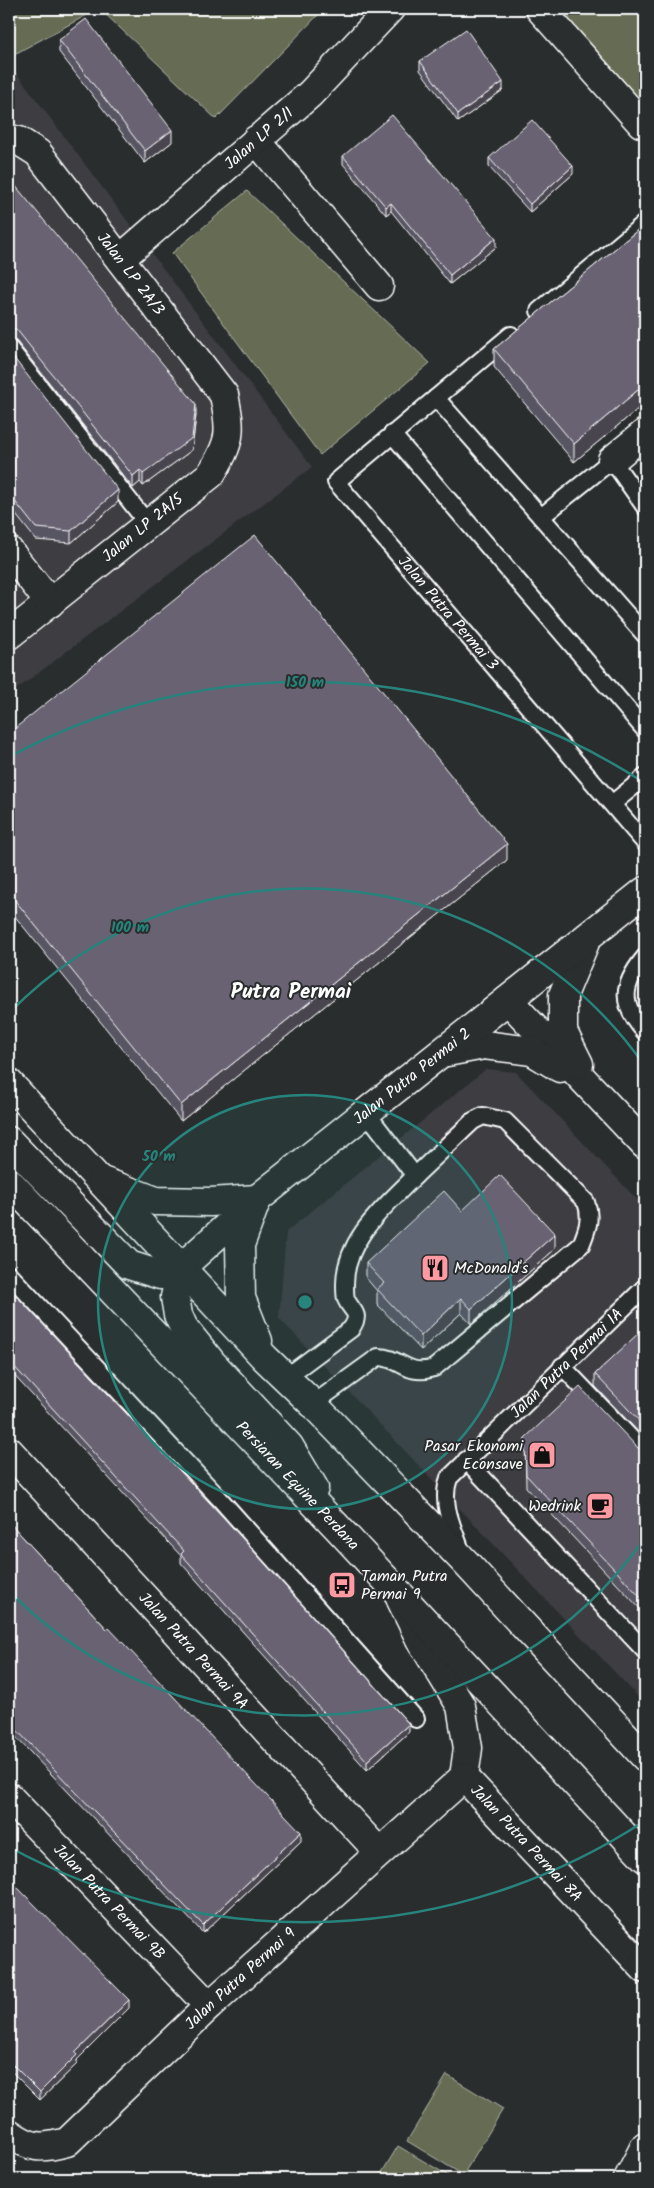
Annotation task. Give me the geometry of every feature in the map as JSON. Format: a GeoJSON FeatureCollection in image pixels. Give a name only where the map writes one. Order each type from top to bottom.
{"type":"FeatureCollection","features":[{"type":"Feature","properties":{"kind":"street","name":"Jalan LP 2/1"},"geometry":{"type":"LineString","coordinates":[[120,259],[310,94],[390,9]]}},
{"type":"Feature","properties":{"kind":"street"},"geometry":{"type":"LineString","coordinates":[[540,9],[640,124]]}},
{"type":"Feature","properties":{"kind":"street","name":"Jalan LP 2A/3"},"geometry":{"type":"LineString","coordinates":[[9,139],[19,141],[38,153],[224,395]]}},
{"type":"Feature","properties":{"kind":"street"},"geometry":{"type":"LineString","coordinates":[[256,140],[379,286]]}},
{"type":"Feature","properties":{"kind":"street","name":"Jalan LP 2A/5"},"geometry":{"type":"LineString","coordinates":[[9,636],[211,474],[223,454],[230,435],[224,395]]}},
{"type":"Feature","properties":{"kind":"street"},"geometry":{"type":"LineString","coordinates":[[612,460],[645,434]]}},
{"type":"Feature","properties":{"kind":"street"},"geometry":{"type":"LineString","coordinates":[[9,551],[50,603]]}},
{"type":"Feature","properties":{"kind":"street","name":"Jalan Putra Permai 2"},"geometry":{"type":"LineString","coordinates":[[182,1267],[257,1199],[645,891]]}},
{"type":"Feature","properties":{"kind":"street"},"geometry":{"type":"LineString","coordinates":[[587,938],[564,995],[563,1032],[589,1086]]}},
{"type":"Feature","properties":{"kind":"street"},"geometry":{"type":"LineString","coordinates":[[508,1000],[645,1145]]}},
{"type":"Feature","properties":{"kind":"street"},"geometry":{"type":"LineString","coordinates":[[442,1053],[484,1045],[532,1051],[589,1086]]}},
{"type":"Feature","properties":{"kind":"street"},"geometry":{"type":"LineString","coordinates":[[9,1083],[265,1358],[313,1404],[465,1562],[645,1757]]}},
{"type":"Feature","properties":{"kind":"street"},"geometry":{"type":"LineString","coordinates":[[9,1142],[129,1265],[160,1274],[182,1267]]}},
{"type":"Feature","properties":{"kind":"street"},"geometry":{"type":"LineString","coordinates":[[96,1178],[156,1201],[212,1202],[257,1199],[240,1245],[241,1298],[265,1358]]}},
{"type":"Feature","properties":{"kind":"street","name":"Persiaran Equine Perdana"},"geometry":{"type":"LineString","coordinates":[[9,1182],[338,1528],[645,1858]]}},
{"type":"Feature","properties":{"kind":"street"},"geometry":{"type":"LineString","coordinates":[[182,1267],[175,1297],[178,1315],[184,1328],[212,1363],[290,1446],[338,1528]]}},
{"type":"Feature","properties":{"kind":"street","name":"Jalan Putra Permai 9A"},"geometry":{"type":"LineString","coordinates":[[9,1450],[379,1852]]}},
{"type":"Feature","properties":{"kind":"street","name":"Jalan Putra Permai 8A"},"geometry":{"type":"LineString","coordinates":[[397,1592],[420,1639],[461,1706],[468,1748],[464,1777],[644,1967]]}},
{"type":"Feature","properties":{"kind":"street","name":"Jalan Putra Permai 9"},"geometry":{"type":"LineString","coordinates":[[9,2133],[23,2143],[44,2148],[67,2142],[209,2006],[464,1777]]}},
{"type":"Feature","properties":{"kind":"street","name":"Jalan Putra Permai 9B"},"geometry":{"type":"LineString","coordinates":[[9,1797],[209,2006]]}},
{"type":"Feature","properties":{"kind":"street"},"geometry":{"type":"LineString","coordinates":[[628,2179],[645,2146]]}},
{"type":"Feature","properties":{"kind":"lane","name":"Jalan Putra Permai 3"},"geometry":{"type":"LineString","coordinates":[[645,223],[336,482],[613,803],[645,843]]}},
{"type":"Feature","properties":{"kind":"lane"},"geometry":{"type":"LineString","coordinates":[[9,348],[148,524]]}},
{"type":"Feature","properties":{"kind":"lane"},"geometry":{"type":"LineString","coordinates":[[436,398],[645,635]]}},
{"type":"Feature","properties":{"kind":"lane"},"geometry":{"type":"LineString","coordinates":[[392,434],[645,730]]}},
{"type":"Feature","properties":{"kind":"lane"},"geometry":{"type":"LineString","coordinates":[[541,517],[612,460],[645,507]]}},
{"type":"Feature","properties":{"kind":"lane"},"geometry":{"type":"LineString","coordinates":[[613,803],[645,777]]}},
{"type":"Feature","properties":{"kind":"lane"},"geometry":{"type":"LineString","coordinates":[[645,957],[632,972],[626,1003],[630,1015],[645,1032]]}},
{"type":"Feature","properties":{"kind":"lane"},"geometry":{"type":"LineString","coordinates":[[366,1112],[415,1176]]}},
{"type":"Feature","properties":{"kind":"lane"},"geometry":{"type":"LineString","coordinates":[[285,1378],[351,1329],[356,1322],[356,1314],[346,1299],[345,1282],[350,1258],[360,1235],[415,1176],[473,1121],[484,1116],[504,1121],[586,1202],[590,1212],[588,1229],[581,1245],[434,1368],[421,1372],[407,1368],[386,1357],[378,1357],[313,1404]]}},
{"type":"Feature","properties":{"kind":"lane"},"geometry":{"type":"LineString","coordinates":[[9,1274],[219,1498],[416,1719]]}},
{"type":"Feature","properties":{"kind":"lane","name":"Jalan Putra Permai 1A"},"geometry":{"type":"LineString","coordinates":[[465,1562],[446,1507],[444,1491],[449,1478],[645,1286]]}},
{"type":"Feature","properties":{"kind":"lane"},"geometry":{"type":"LineString","coordinates":[[562,1366],[645,1453]]}},
{"type":"Feature","properties":{"kind":"lane"},"geometry":{"type":"LineString","coordinates":[[466,1460],[645,1651]]}},
{"type":"Feature","properties":{"kind":"shaded area"},"geometry":{"type":"Polygon","coordinates":[[[12,67],[312,467],[9,695],[9,69],[12,67]]]}},
{"type":"Feature","properties":{"kind":"shaded area"},"geometry":{"type":"Polygon","coordinates":[[[486,1069],[516,1072],[645,1208],[645,1704],[279,1318],[286,1232],[486,1069]]]}},
{"type":"Feature","properties":{"kind":"green space"},"geometry":{"type":"Polygon","coordinates":[[[9,9],[98,9],[9,57],[9,9]]]}},
{"type":"Feature","properties":{"kind":"green space"},"geometry":{"type":"Polygon","coordinates":[[[100,9],[324,9],[216,119],[100,9]]]}},
{"type":"Feature","properties":{"kind":"green space"},"geometry":{"type":"Polygon","coordinates":[[[556,9],[645,9],[645,124],[556,9]]]}},
{"type":"Feature","properties":{"kind":"green space"},"geometry":{"type":"Polygon","coordinates":[[[247,191],[430,363],[320,455],[172,253],[247,191]]]}},
{"type":"Feature","properties":{"kind":"green space"},"geometry":{"type":"Polygon","coordinates":[[[447,2075],[503,2109],[463,2175],[407,2141],[447,2075]]]}},
{"type":"Feature","properties":{"kind":"green space"},"geometry":{"type":"Polygon","coordinates":[[[398,2146],[454,2179],[378,2179],[398,2146]]]}},
{"type":"Feature","properties":{"kind":"building"},"geometry":{"type":"Polygon","coordinates":[[[86,19],[172,130],[145,151],[59,40],[86,19]]]}},
{"type":"Feature","properties":{"kind":"building"},"geometry":{"type":"Polygon","coordinates":[[[466,29],[503,82],[458,114],[420,61],[466,29]]]}},
{"type":"Feature","properties":{"kind":"building"},"geometry":{"type":"Polygon","coordinates":[[[392,115],[496,238],[450,275],[391,203],[386,207],[343,156],[392,115]]]}},
{"type":"Feature","properties":{"kind":"building"},"geometry":{"type":"Polygon","coordinates":[[[532,120],[573,166],[530,204],[489,158],[532,120]]]}},
{"type":"Feature","properties":{"kind":"building"},"geometry":{"type":"Polygon","coordinates":[[[9,178],[196,404],[192,438],[143,474],[140,470],[133,476],[17,330],[9,327],[9,178]]]}},
{"type":"Feature","properties":{"kind":"building"},"geometry":{"type":"Polygon","coordinates":[[[645,224],[645,384],[574,444],[494,349],[645,224]]]}},
{"type":"Feature","properties":{"kind":"building"},"geometry":{"type":"Polygon","coordinates":[[[9,352],[118,490],[71,531],[36,528],[9,494],[9,352]]]}},
{"type":"Feature","properties":{"kind":"building"},"geometry":{"type":"Polygon","coordinates":[[[255,535],[507,844],[181,1105],[9,893],[9,733],[255,535]]]}},
{"type":"Feature","properties":{"kind":"building"},"geometry":{"type":"Polygon","coordinates":[[[500,1175],[555,1234],[471,1309],[461,1298],[421,1336],[377,1289],[384,1283],[366,1263],[444,1191],[462,1211],[500,1175]]]}},
{"type":"Feature","properties":{"kind":"building"},"geometry":{"type":"Polygon","coordinates":[[[9,1288],[223,1517],[409,1724],[367,1761],[181,1554],[184,1551],[9,1361],[9,1288]]]}},
{"type":"Feature","properties":{"kind":"building"},"geometry":{"type":"Polygon","coordinates":[[[645,1328],[645,1427],[595,1374],[645,1328]]]}},
{"type":"Feature","properties":{"kind":"building"},"geometry":{"type":"Polygon","coordinates":[[[580,1387],[638,1448],[645,1450],[645,1602],[526,1475],[525,1438],[580,1387]]]}},
{"type":"Feature","properties":{"kind":"building"},"geometry":{"type":"Polygon","coordinates":[[[9,1522],[107,1629],[109,1628],[301,1832],[203,1925],[9,1722],[9,1522]]]}},
{"type":"Feature","properties":{"kind":"building"},"geometry":{"type":"Polygon","coordinates":[[[9,1879],[129,2000],[75,2053],[77,2055],[40,2092],[9,2061],[9,1879]]]}},
{"type":"Feature","properties":{"kind":"place","name":"McDonald's"},"geometry":{"type":"Point","coordinates":[435,1268]}},
{"type":"Feature","properties":{"kind":"place","name":"Pasar Ekonomi Econsave"},"geometry":{"type":"Point","coordinates":[542,1455]}},
{"type":"Feature","properties":{"kind":"place","name":"Wedrink"},"geometry":{"type":"Point","coordinates":[600,1506]}},
{"type":"Feature","properties":{"kind":"place","name":"Taman Putra Permai 9"},"geometry":{"type":"Point","coordinates":[342,1585]}},
{"type":"Feature","properties":{"kind":"district","name":"Putra Permai"},"geometry":{"type":"Point","coordinates":[291,992]}}]}
